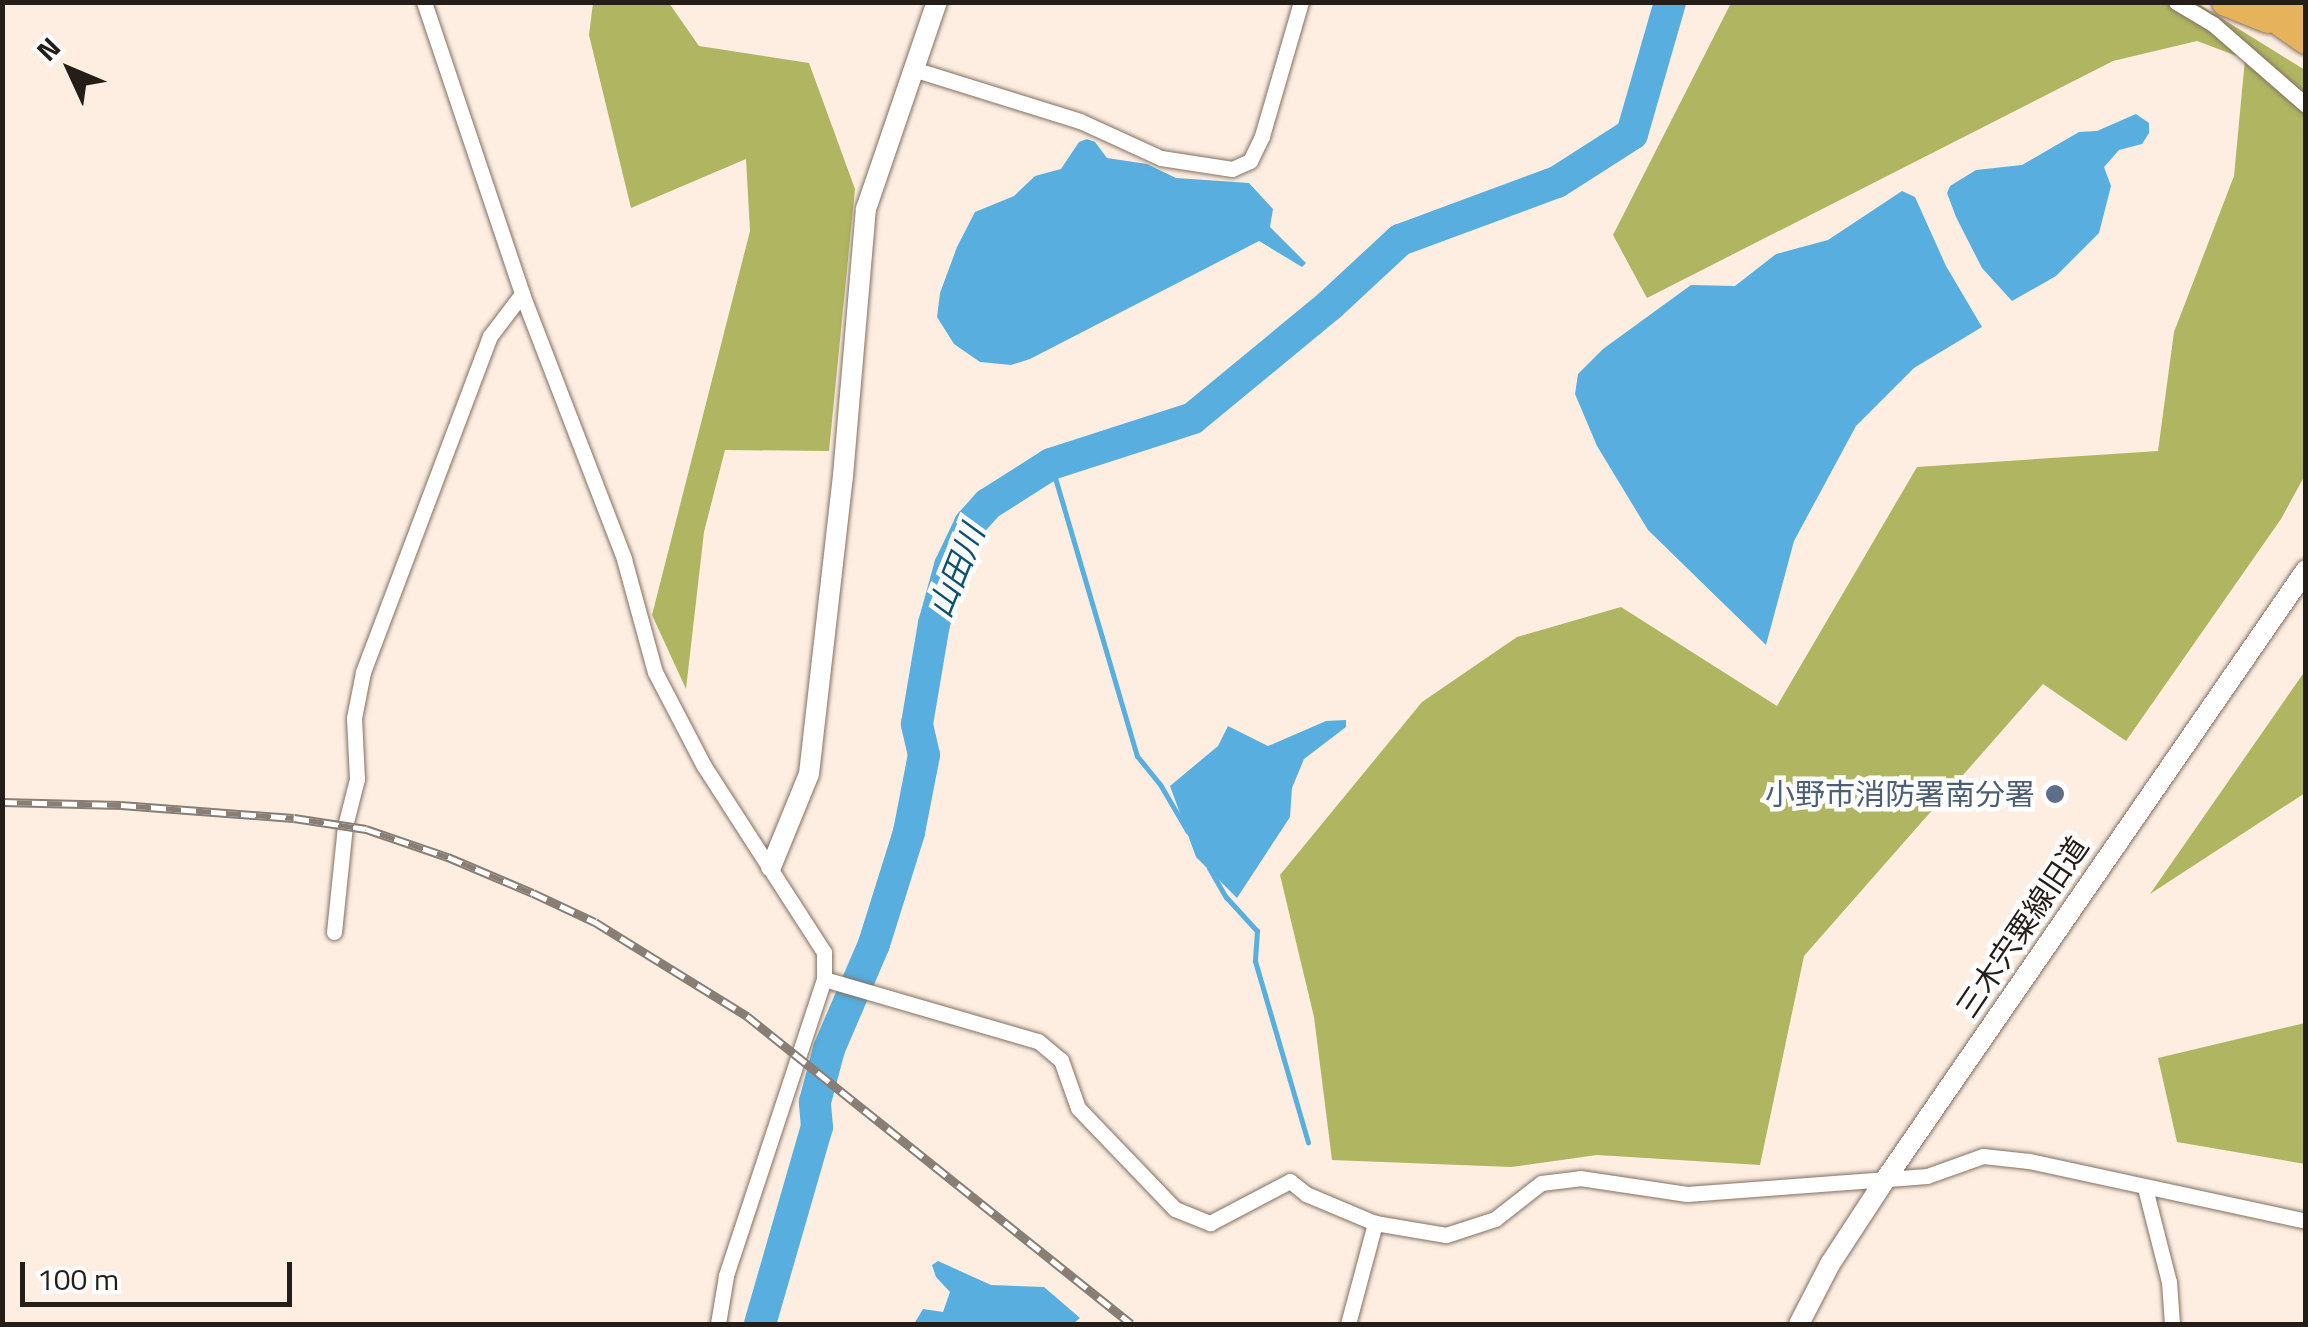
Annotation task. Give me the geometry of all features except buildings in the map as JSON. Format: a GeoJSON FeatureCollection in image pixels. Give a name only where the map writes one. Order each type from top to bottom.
{"type":"FeatureCollection","features":[{"type":"Feature","properties":{"kind":"highway"},"geometry":{"type":"LineString","coordinates":[[2226,2],[2296,20]]}},
{"type":"Feature","properties":{"kind":"highway"},"geometry":{"type":"LineString","coordinates":[[2252,2],[2296,20]]}},
{"type":"Feature","properties":{"kind":"street"},"geometry":{"type":"LineString","coordinates":[[424,2],[522,294],[624,558],[655,672],[704,766],[824,952],[824,979],[726,1276],[718,1324]]}},
{"type":"Feature","properties":{"kind":"street"},"geometry":{"type":"LineString","coordinates":[[772,867],[809,774],[843,476],[866,209],[937,2]]}},
{"type":"Feature","properties":{"kind":"street"},"geometry":{"type":"LineString","coordinates":[[913,70],[1080,120],[1160,158],[1232,169],[1250,161],[1262,136],[1301,2]]}},
{"type":"Feature","properties":{"kind":"street"},"geometry":{"type":"LineString","coordinates":[[2176,2],[2213,24],[2306,105]]}},
{"type":"Feature","properties":{"kind":"street"},"geometry":{"type":"LineString","coordinates":[[334,932],[345,826],[356,779],[354,718],[363,672],[490,336],[522,294]]}},
{"type":"Feature","properties":{"kind":"street","name":"三木宍粟線旧道"},"geometry":{"type":"LineString","coordinates":[[1799,1324],[1830,1264],[1885,1180],[2306,570]]}},
{"type":"Feature","properties":{"kind":"street"},"geometry":{"type":"LineString","coordinates":[[824,979],[1038,1041],[1060,1060],[1078,1108],[1176,1209],[1210,1223],[1290,1181],[1306,1194],[1376,1223],[1446,1235],[1496,1219],[1541,1182],[1580,1178],[1687,1194],[1927,1176],[1983,1156],[2030,1160],[2306,1221]]}},
{"type":"Feature","properties":{"kind":"street"},"geometry":{"type":"LineString","coordinates":[[2145,1188],[2169,1282],[2172,1324]]}},
{"type":"Feature","properties":{"kind":"street"},"geometry":{"type":"LineString","coordinates":[[1348,1324],[1376,1223]]}},
{"type":"Feature","properties":{"kind":"green space"},"geometry":{"type":"Polygon","coordinates":[[[593,3],[669,3],[699,46],[809,63],[855,189],[829,451],[725,450],[704,532],[686,689],[652,615],[750,231],[746,159],[631,208],[589,35],[593,3]]]}},
{"type":"Feature","properties":{"kind":"green space"},"geometry":{"type":"Polygon","coordinates":[[[1731,3],[2197,3],[2305,70],[2305,475],[2281,519],[2126,741],[2043,684],[1804,956],[1760,1165],[1597,1155],[1511,1167],[1332,1160],[1314,1017],[1280,875],[1422,702],[1517,637],[1621,607],[1777,706],[1917,467],[2158,451],[2174,332],[2234,176],[2245,59],[2197,41],[2113,61],[1647,298],[1613,235],[1731,3]]]}},
{"type":"Feature","properties":{"kind":"green space"},"geometry":{"type":"Polygon","coordinates":[[[2305,671],[2305,793],[2150,894],[2305,671]]]}},
{"type":"Feature","properties":{"kind":"green space"},"geometry":{"type":"Polygon","coordinates":[[[2305,1023],[2305,1164],[2177,1142],[2158,1058],[2305,1023]]]}},
{"type":"Feature","properties":{"kind":"water"},"geometry":{"type":"Polygon","coordinates":[[[2136,114],[2149,123],[2149,133],[2142,144],[2119,150],[2104,167],[2111,186],[2099,233],[2056,276],[2012,301],[1982,268],[1956,217],[1947,193],[1950,186],[1976,170],[2022,165],[2079,132],[2097,131],[2136,114]]]}},
{"type":"Feature","properties":{"kind":"water"},"geometry":{"type":"Polygon","coordinates":[[[1079,142],[1095,142],[1107,158],[1147,164],[1176,178],[1249,183],[1273,209],[1270,227],[1306,263],[1302,267],[1259,241],[1030,359],[1011,365],[980,362],[954,344],[937,317],[940,293],[957,247],[975,212],[1014,196],[1035,176],[1061,169],[1079,142]]]}},
{"type":"Feature","properties":{"kind":"water"},"geometry":{"type":"Polygon","coordinates":[[[1902,191],[1915,197],[1946,266],[1982,327],[1914,368],[1856,426],[1794,541],[1766,645],[1648,530],[1597,446],[1575,394],[1578,374],[1603,349],[1691,285],[1735,286],[1776,254],[1828,240],[1902,191]]]}},
{"type":"Feature","properties":{"kind":"water"},"geometry":{"type":"Polygon","coordinates":[[[1346,720],[1346,727],[1304,759],[1292,788],[1290,817],[1237,898],[1196,857],[1170,786],[1218,746],[1228,726],[1268,746],[1326,721],[1346,720]]]}},
{"type":"Feature","properties":{"kind":"water"},"geometry":{"type":"Polygon","coordinates":[[[938,1261],[991,1285],[1044,1287],[1080,1318],[1073,1324],[914,1324],[923,1309],[943,1312],[950,1292],[936,1277],[932,1265],[938,1261]]]}},
{"type":"Feature","properties":{"kind":"waterway","name":"山田川"},"geometry":{"type":"LineString","coordinates":[[760,1324],[817,1127],[815,1102],[829,1049],[874,944],[909,832],[924,755],[917,724],[934,624],[950,566],[970,524],[988,504],[1051,464],[1193,418],[1330,305],[1400,240],[1557,182],[1632,134],[1670,2]]}},
{"type":"Feature","properties":{"kind":"waterway"},"geometry":{"type":"LineString","coordinates":[[1051,464],[1137,756],[1161,786],[1188,832]]}},
{"type":"Feature","properties":{"kind":"waterway"},"geometry":{"type":"LineString","coordinates":[[1209,868],[1226,897],[1257,931],[1255,961],[1308,1142]]}},
{"type":"Feature","properties":{"kind":"railway"},"geometry":{"type":"LineString","coordinates":[[2,802],[121,805],[294,818],[366,829],[448,857],[533,893],[595,922],[747,1016],[1131,1324]]}},
{"type":"Feature","properties":{"kind":"place","name":"小野市消防署南分署"},"geometry":{"type":"Point","coordinates":[2055,794]}}]}
